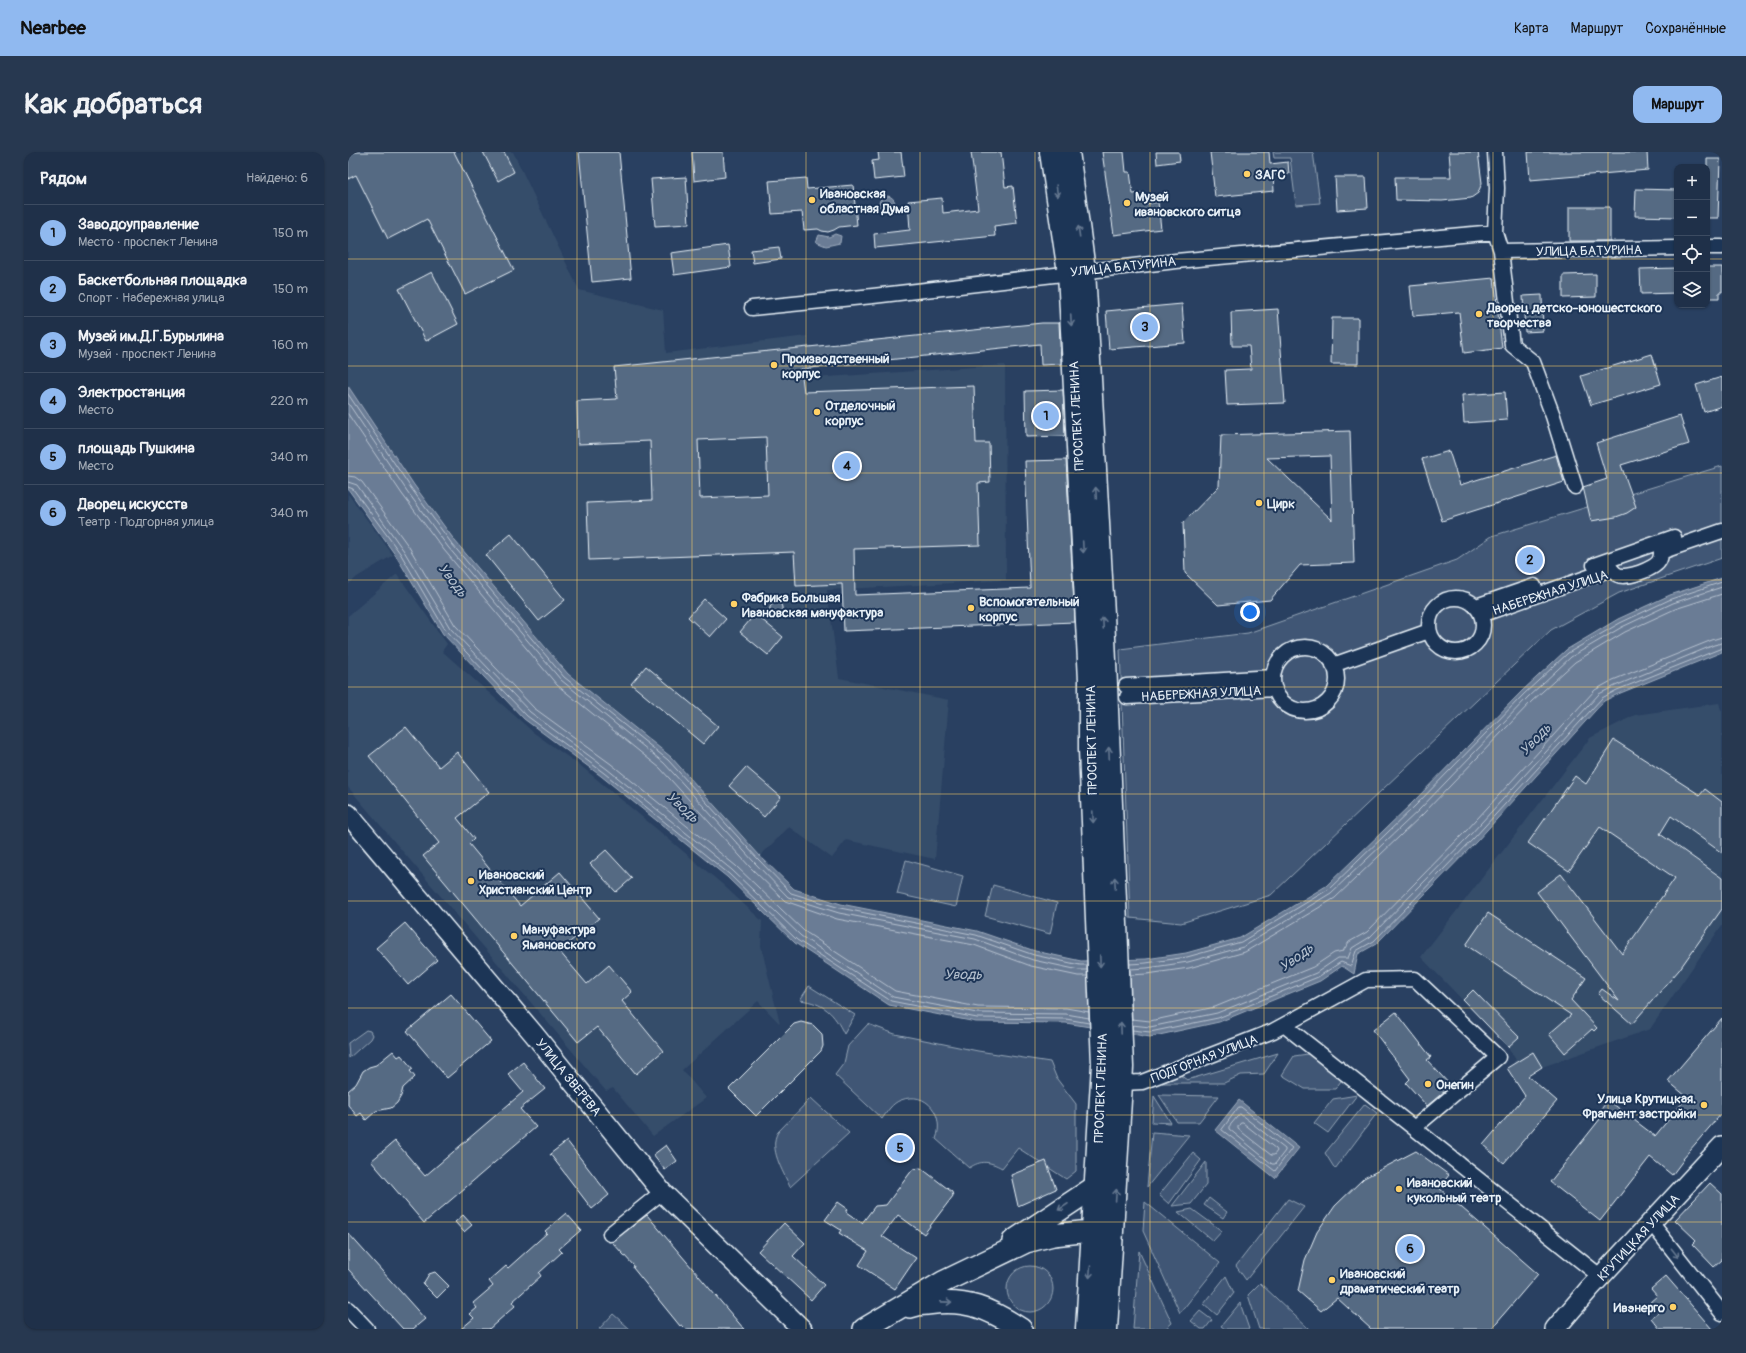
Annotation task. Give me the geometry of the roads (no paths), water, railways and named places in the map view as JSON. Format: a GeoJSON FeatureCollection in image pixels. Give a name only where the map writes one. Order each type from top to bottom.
{"type":"FeatureCollection","features":[{"type":"Feature","properties":{"kind":"highway","name":"ПРОСПЕКТ ЛЕНИНА"},"geometry":{"type":"LineString","coordinates":[[1051,152],[1077,271]]}},
{"type":"Feature","properties":{"kind":"highway","name":"ПРОСПЕКТ ЛЕНИНА"},"geometry":{"type":"LineString","coordinates":[[1068,152],[1104,629],[1108,922],[1116,1071],[1103,1233],[1087,1329]]}},
{"type":"Feature","properties":{"kind":"highway","name":"ПРОСПЕКТ ЛЕНИНА"},"geometry":{"type":"LineString","coordinates":[[1106,1329],[1103,1233],[1096,1186],[1116,1071]]}},
{"type":"Feature","properties":{"kind":"main road"},"geometry":{"type":"LineString","coordinates":[[984,1262],[1041,1221],[1096,1186]]}},
{"type":"Feature","properties":{"kind":"main road"},"geometry":{"type":"LineString","coordinates":[[864,1329],[943,1282],[1026,1242],[1053,1235],[1103,1233]]}},
{"type":"Feature","properties":{"kind":"main road"},"geometry":{"type":"LineString","coordinates":[[882,1318],[913,1306],[939,1302],[963,1302],[991,1312],[1021,1329]]}},
{"type":"Feature","properties":{"kind":"street"},"geometry":{"type":"LineString","coordinates":[[1495,152],[1497,188],[1495,232],[1501,251],[1512,345],[1533,362],[1553,416],[1575,487]]}},
{"type":"Feature","properties":{"kind":"street","name":"УЛИЦА БАТУРИНА"},"geometry":{"type":"LineString","coordinates":[[752,308],[880,295],[1077,271],[1495,232]]}},
{"type":"Feature","properties":{"kind":"street"},"geometry":{"type":"LineString","coordinates":[[1710,247],[1722,247]]}},
{"type":"Feature","properties":{"kind":"street","name":"УЛИЦА БАТУРИНА"},"geometry":{"type":"LineString","coordinates":[[1501,251],[1674,248]]}},
{"type":"Feature","properties":{"kind":"street","name":"НАБЕРЕЖНАЯ УЛИЦА"},"geometry":{"type":"LineString","coordinates":[[1660,547],[1722,520]]}},
{"type":"Feature","properties":{"kind":"street","name":"НАБЕРЕЖНАЯ УЛИЦА"},"geometry":{"type":"LineString","coordinates":[[1479,610],[1660,547],[1722,530]]}},
{"type":"Feature","properties":{"kind":"street","name":"НАБЕРЕЖНАЯ УЛИЦА"},"geometry":{"type":"LineString","coordinates":[[1609,564],[1619,576],[1626,576],[1640,572],[1654,567],[1659,562],[1660,547]]}},
{"type":"Feature","properties":{"kind":"street"},"geometry":{"type":"LineString","coordinates":[[1455,598],[1461,598],[1479,610],[1483,625],[1481,636],[1475,645],[1468,650],[1460,652],[1444,650],[1437,646],[1429,631],[1428,625],[1431,614],[1438,604],[1455,598]]}},
{"type":"Feature","properties":{"kind":"street"},"geometry":{"type":"LineString","coordinates":[[1333,665],[1429,631]]}},
{"type":"Feature","properties":{"kind":"street"},"geometry":{"type":"LineString","coordinates":[[1302,647],[1323,653],[1333,665],[1336,679],[1333,693],[1329,699],[1318,707],[1304,710],[1290,707],[1278,697],[1274,683],[1276,666],[1282,657],[1294,649],[1302,647]]}},
{"type":"Feature","properties":{"kind":"street","name":"НАБЕРЕЖНАЯ УЛИЦА"},"geometry":{"type":"LineString","coordinates":[[1126,692],[1274,683]]}},
{"type":"Feature","properties":{"kind":"street","name":"УЛИЦА ЗВЕРЕВА"},"geometry":{"type":"LineString","coordinates":[[348,814],[533,1033],[662,1192],[802,1329]]}},
{"type":"Feature","properties":{"kind":"street","name":"ПОДГОРНАЯ УЛИЦА"},"geometry":{"type":"LineString","coordinates":[[1116,1071],[1142,1082],[1284,1025],[1366,980],[1415,979],[1498,1057],[1414,1128]]}},
{"type":"Feature","properties":{"kind":"street"},"geometry":{"type":"LineString","coordinates":[[1284,1025],[1601,1277]]}},
{"type":"Feature","properties":{"kind":"street","name":"КРУТИЦКАЯ УЛИЦА"},"geometry":{"type":"LineString","coordinates":[[1555,1329],[1722,1146]]}},
{"type":"Feature","properties":{"kind":"street"},"geometry":{"type":"LineString","coordinates":[[610,1234],[662,1192]]}},
{"type":"Feature","properties":{"kind":"street"},"geometry":{"type":"LineString","coordinates":[[1650,1224],[1657,1230],[1722,1313]]}},
{"type":"Feature","properties":{"kind":"street"},"geometry":{"type":"LineString","coordinates":[[348,1309],[367,1329]]}},
{"type":"Feature","properties":{"kind":"water"},"geometry":{"type":"Polygon","coordinates":[[[884,196],[890,196],[895,201],[893,210],[890,212],[884,212],[879,207],[879,201],[884,196]]]}},
{"type":"Feature","properties":{"kind":"water"},"geometry":{"type":"Polygon","coordinates":[[[835,234],[841,236],[840,243],[826,246],[816,242],[819,235],[829,237],[835,234]]]}},
{"type":"Feature","properties":{"kind":"water","name":"Уводь"},"geometry":{"type":"Polygon","coordinates":[[[348,386],[414,485],[455,541],[568,674],[671,757],[760,856],[794,889],[841,904],[977,931],[1035,951],[1081,961],[1146,959],[1186,953],[1240,938],[1326,886],[1412,803],[1522,691],[1566,650],[1618,619],[1670,595],[1722,578],[1722,652],[1604,701],[1477,841],[1376,944],[1358,954],[1354,974],[1342,966],[1320,981],[1219,1022],[1150,1037],[1066,1023],[976,1022],[889,1005],[795,943],[727,877],[601,776],[524,719],[443,634],[396,556],[348,489],[348,386]]]}},
{"type":"Feature","properties":{"kind":"water"},"geometry":{"type":"Polygon","coordinates":[[[1239,1100],[1299,1148],[1275,1178],[1215,1130],[1239,1100]]]}},
{"type":"Feature","properties":{"kind":"place","name":"ЗАГС"},"geometry":{"type":"Point","coordinates":[1247,174]}},
{"type":"Feature","properties":{"kind":"place","name":"Ивановская областная Дума"},"geometry":{"type":"Point","coordinates":[812,200]}},
{"type":"Feature","properties":{"kind":"place","name":"Музей ивановского ситца"},"geometry":{"type":"Point","coordinates":[1127,203]}},
{"type":"Feature","properties":{"kind":"place","name":"Дворец детско-юношестского творчества"},"geometry":{"type":"Point","coordinates":[1479,314]}},
{"type":"Feature","properties":{"kind":"place","name":"Музей им.Д.Г.Бурылина"},"geometry":{"type":"Point","coordinates":[1145,327]}},
{"type":"Feature","properties":{"kind":"place","name":"Производственный корпус"},"geometry":{"type":"Point","coordinates":[774,365]}},
{"type":"Feature","properties":{"kind":"place","name":"Отделочный корпус"},"geometry":{"type":"Point","coordinates":[817,412]}},
{"type":"Feature","properties":{"kind":"place","name":"Заводоуправление"},"geometry":{"type":"Point","coordinates":[1046,416]}},
{"type":"Feature","properties":{"kind":"place","name":"Электростанция"},"geometry":{"type":"Point","coordinates":[847,466]}},
{"type":"Feature","properties":{"kind":"place","name":"Цирк"},"geometry":{"type":"Point","coordinates":[1259,503]}},
{"type":"Feature","properties":{"kind":"place","name":"Баскетбольная площадка"},"geometry":{"type":"Point","coordinates":[1530,560]}},
{"type":"Feature","properties":{"kind":"place","name":"Фабрика Большая Ивановская мануфактура"},"geometry":{"type":"Point","coordinates":[734,604]}},
{"type":"Feature","properties":{"kind":"place","name":"Вспомогательный корпус"},"geometry":{"type":"Point","coordinates":[971,608]}},
{"type":"Feature","properties":{"kind":"place","name":"Ивановский Христианский Центр"},"geometry":{"type":"Point","coordinates":[471,881]}},
{"type":"Feature","properties":{"kind":"place","name":"Мануфактура Ямановского"},"geometry":{"type":"Point","coordinates":[514,936]}},
{"type":"Feature","properties":{"kind":"place","name":"Онегин"},"geometry":{"type":"Point","coordinates":[1428,1084]}},
{"type":"Feature","properties":{"kind":"place","name":"Улица Крутицкая. Фрагмент застройки"},"geometry":{"type":"Point","coordinates":[1704,1105]}},
{"type":"Feature","properties":{"kind":"place","name":"площадь Пушкина"},"geometry":{"type":"Point","coordinates":[900,1148]}},
{"type":"Feature","properties":{"kind":"place","name":"Ивановский кукольный театр"},"geometry":{"type":"Point","coordinates":[1399,1189]}},
{"type":"Feature","properties":{"kind":"place","name":"Дворец искусств"},"geometry":{"type":"Point","coordinates":[1410,1249]}},
{"type":"Feature","properties":{"kind":"place","name":"Ивановский драматический театр"},"geometry":{"type":"Point","coordinates":[1332,1280]}},
{"type":"Feature","properties":{"kind":"place","name":"Ивэнерго"},"geometry":{"type":"Point","coordinates":[1673,1307]}}]}
